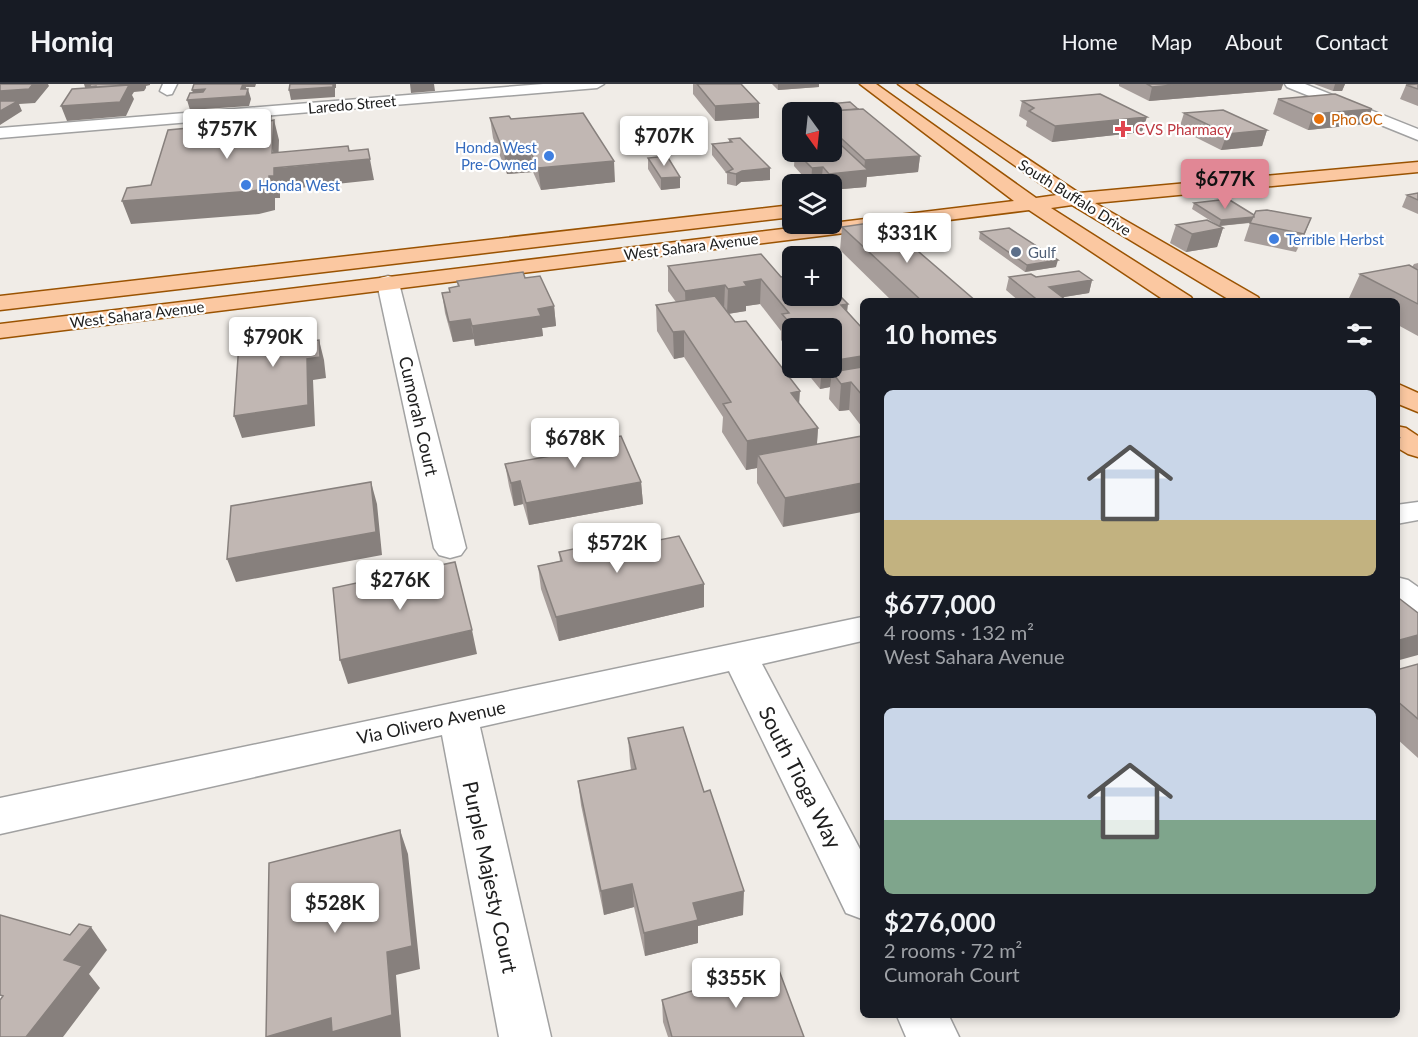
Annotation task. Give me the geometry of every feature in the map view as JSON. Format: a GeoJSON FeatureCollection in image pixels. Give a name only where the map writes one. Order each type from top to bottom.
{"type":"FeatureCollection","features":[{"type":"Feature","properties":{"kind":"main road","name":"South Buffalo Drive"},"geometry":{"type":"LineString","coordinates":[[867,84],[1003,185],[1177,298]]}},
{"type":"Feature","properties":{"kind":"main road","name":"South Buffalo Drive"},"geometry":{"type":"LineString","coordinates":[[905,84],[1048,181],[1073,189],[1244,298]]}},
{"type":"Feature","properties":{"kind":"main road"},"geometry":{"type":"LineString","coordinates":[[1384,170],[1414,152]]}},
{"type":"Feature","properties":{"kind":"main road","name":"West Sahara Avenue"},"geometry":{"type":"LineString","coordinates":[[0,331],[1031,204],[1073,189],[1418,167]]}},
{"type":"Feature","properties":{"kind":"main road"},"geometry":{"type":"LineString","coordinates":[[977,189],[1048,181]]}},
{"type":"Feature","properties":{"kind":"main road","name":"West Sahara Avenue"},"geometry":{"type":"LineString","coordinates":[[0,303],[782,212]]}},
{"type":"Feature","properties":{"kind":"main road"},"geometry":{"type":"LineString","coordinates":[[526,241],[546,264]]}},
{"type":"Feature","properties":{"kind":"main road"},"geometry":{"type":"LineString","coordinates":[[1400,393],[1418,404]]}},
{"type":"Feature","properties":{"kind":"main road"},"geometry":{"type":"LineString","coordinates":[[1400,437],[1418,448]]}},
{"type":"Feature","properties":{"kind":"street","name":"Laredo Street"},"geometry":{"type":"LineString","coordinates":[[0,134],[485,89],[597,84]]}},
{"type":"Feature","properties":{"kind":"street"},"geometry":{"type":"LineString","coordinates":[[1292,84],[1418,135]]}},
{"type":"Feature","properties":{"kind":"street","name":"Cumorah Court"},"geometry":{"type":"LineString","coordinates":[[388,284],[450,548]]}},
{"type":"Feature","properties":{"kind":"street"},"geometry":{"type":"LineString","coordinates":[[1400,514],[1418,511]]}},
{"type":"Feature","properties":{"kind":"street"},"geometry":{"type":"LineString","coordinates":[[1400,591],[1418,604]]}},
{"type":"Feature","properties":{"kind":"street","name":"Via Olivero Avenue"},"geometry":{"type":"LineString","coordinates":[[0,816],[860,629]]}},
{"type":"Feature","properties":{"kind":"street","name":"South Tioga Way"},"geometry":{"type":"LineString","coordinates":[[740,656],[860,894]]}},
{"type":"Feature","properties":{"kind":"street","name":"Purple Majesty Court"},"geometry":{"type":"LineString","coordinates":[[458,716],[525,1037]]}},
{"type":"Feature","properties":{"kind":"street"},"geometry":{"type":"LineString","coordinates":[[923,1018],[933,1037]]}},
{"type":"Feature","properties":{"kind":"building"},"geometry":{"type":"Polygon","coordinates":[[[0,84],[33,84],[29,89],[0,91],[0,84]]]}},
{"type":"Feature","properties":{"kind":"building"},"geometry":{"type":"Polygon","coordinates":[[[91,84],[129,84],[89,87],[91,84]]]}},
{"type":"Feature","properties":{"kind":"building"},"geometry":{"type":"Polygon","coordinates":[[[194,84],[243,84],[241,89],[248,89],[246,96],[187,100],[190,93],[203,92],[205,89],[192,90],[194,84]]]}},
{"type":"Feature","properties":{"kind":"building"},"geometry":{"type":"Polygon","coordinates":[[[290,84],[333,84],[333,87],[289,90],[290,84]]]}},
{"type":"Feature","properties":{"kind":"building"},"geometry":{"type":"Polygon","coordinates":[[[697,84],[741,84],[759,103],[715,106],[697,84]]]}},
{"type":"Feature","properties":{"kind":"building"},"geometry":{"type":"Polygon","coordinates":[[[1147,84],[1184,84],[1152,87],[1147,84]]]}},
{"type":"Feature","properties":{"kind":"building"},"geometry":{"type":"Polygon","coordinates":[[[1417,84],[1418,89],[1406,85],[1417,84]]]}},
{"type":"Feature","properties":{"kind":"building"},"geometry":{"type":"Polygon","coordinates":[[[129,85],[120,102],[61,106],[72,89],[129,85]]]}},
{"type":"Feature","properties":{"kind":"building"},"geometry":{"type":"Polygon","coordinates":[[[1100,94],[1147,117],[1055,126],[1029,111],[1034,108],[1022,101],[1100,94]]]}},
{"type":"Feature","properties":{"kind":"building"},"geometry":{"type":"Polygon","coordinates":[[[1335,94],[1372,109],[1313,114],[1278,99],[1335,94]]]}},
{"type":"Feature","properties":{"kind":"building"},"geometry":{"type":"Polygon","coordinates":[[[0,101],[18,101],[0,111],[0,101]]]}},
{"type":"Feature","properties":{"kind":"building"},"geometry":{"type":"Polygon","coordinates":[[[850,102],[858,109],[842,110],[842,103],[850,102]]]}},
{"type":"Feature","properties":{"kind":"building"},"geometry":{"type":"Polygon","coordinates":[[[863,109],[920,156],[865,160],[842,139],[842,110],[863,109]]]}},
{"type":"Feature","properties":{"kind":"building"},"geometry":{"type":"Polygon","coordinates":[[[1223,110],[1267,130],[1227,134],[1184,113],[1223,110]]]}},
{"type":"Feature","properties":{"kind":"building"},"geometry":{"type":"Polygon","coordinates":[[[583,113],[614,161],[538,168],[530,151],[504,153],[490,118],[509,116],[511,119],[583,113]]]}},
{"type":"Feature","properties":{"kind":"building"},"geometry":{"type":"Polygon","coordinates":[[[271,116],[270,121],[274,120],[272,153],[348,146],[349,151],[368,149],[370,159],[274,168],[274,176],[269,176],[269,188],[252,191],[122,201],[127,188],[151,185],[168,130],[240,123],[240,119],[271,116]]]}},
{"type":"Feature","properties":{"kind":"building"},"geometry":{"type":"Polygon","coordinates":[[[740,138],[770,168],[742,171],[736,174],[727,172],[733,169],[712,144],[732,142],[729,139],[740,138]]]}},
{"type":"Feature","properties":{"kind":"building"},"geometry":{"type":"Polygon","coordinates":[[[842,146],[868,170],[829,174],[823,167],[812,168],[806,162],[842,162],[842,146]]]}},
{"type":"Feature","properties":{"kind":"building"},"geometry":{"type":"Polygon","coordinates":[[[667,156],[680,177],[661,178],[648,158],[667,156]]]}},
{"type":"Feature","properties":{"kind":"building"},"geometry":{"type":"Polygon","coordinates":[[[1418,193],[1418,200],[1407,195],[1418,193]]]}},
{"type":"Feature","properties":{"kind":"building"},"geometry":{"type":"Polygon","coordinates":[[[1228,199],[1254,217],[1221,220],[1194,203],[1228,199]]]}},
{"type":"Feature","properties":{"kind":"building"},"geometry":{"type":"Polygon","coordinates":[[[1267,210],[1311,218],[1304,234],[1250,223],[1256,211],[1267,210]]]}},
{"type":"Feature","properties":{"kind":"building"},"geometry":{"type":"Polygon","coordinates":[[[1207,220],[1223,228],[1192,234],[1176,225],[1207,220]]]}},
{"type":"Feature","properties":{"kind":"building"},"geometry":{"type":"Polygon","coordinates":[[[883,221],[972,298],[919,298],[842,227],[883,221]]]}},
{"type":"Feature","properties":{"kind":"building"},"geometry":{"type":"Polygon","coordinates":[[[1009,228],[1058,260],[1027,265],[980,232],[1009,228]]]}},
{"type":"Feature","properties":{"kind":"building"},"geometry":{"type":"Polygon","coordinates":[[[761,254],[782,277],[782,304],[761,279],[744,282],[747,286],[728,289],[725,285],[685,291],[668,266],[761,254]]]}},
{"type":"Feature","properties":{"kind":"building"},"geometry":{"type":"Polygon","coordinates":[[[1409,265],[1418,270],[1418,304],[1360,274],[1409,265]]]}},
{"type":"Feature","properties":{"kind":"building"},"geometry":{"type":"Polygon","coordinates":[[[1079,271],[1092,280],[1049,287],[1063,298],[1035,298],[1009,277],[1031,274],[1036,277],[1079,271]]]}},
{"type":"Feature","properties":{"kind":"building"},"geometry":{"type":"Polygon","coordinates":[[[523,272],[525,278],[540,276],[554,306],[538,309],[541,316],[472,326],[470,319],[449,322],[442,293],[450,292],[449,288],[459,286],[457,281],[523,272]]]}},
{"type":"Feature","properties":{"kind":"building"},"geometry":{"type":"Polygon","coordinates":[[[715,296],[735,322],[746,321],[782,368],[782,378],[790,378],[800,391],[791,393],[818,428],[747,441],[723,404],[731,402],[684,331],[673,332],[656,305],[715,296]]]}},
{"type":"Feature","properties":{"kind":"building"},"geometry":{"type":"Polygon","coordinates":[[[783,306],[842,306],[860,326],[860,356],[842,359],[842,318],[785,318],[782,314],[789,313],[783,306]]]}},
{"type":"Feature","properties":{"kind":"building"},"geometry":{"type":"Polygon","coordinates":[[[305,320],[306,342],[319,340],[320,357],[307,359],[308,405],[234,416],[240,328],[305,320]]]}},
{"type":"Feature","properties":{"kind":"building"},"geometry":{"type":"Polygon","coordinates":[[[860,367],[860,393],[851,382],[841,384],[836,378],[842,378],[842,370],[860,367]]]}},
{"type":"Feature","properties":{"kind":"building"},"geometry":{"type":"Polygon","coordinates":[[[621,436],[641,482],[526,503],[520,481],[511,483],[505,464],[551,456],[547,444],[575,439],[577,444],[621,436]]]}},
{"type":"Feature","properties":{"kind":"building"},"geometry":{"type":"Polygon","coordinates":[[[860,436],[860,483],[785,498],[758,455],[860,436]]]}},
{"type":"Feature","properties":{"kind":"building"},"geometry":{"type":"Polygon","coordinates":[[[371,482],[376,532],[227,559],[231,506],[371,482]]]}},
{"type":"Feature","properties":{"kind":"building"},"geometry":{"type":"Polygon","coordinates":[[[679,536],[704,584],[556,617],[538,566],[562,561],[559,552],[630,537],[634,545],[679,536]]]}},
{"type":"Feature","properties":{"kind":"building"},"geometry":{"type":"Polygon","coordinates":[[[455,562],[472,630],[340,660],[333,588],[455,562]]]}},
{"type":"Feature","properties":{"kind":"building"},"geometry":{"type":"Polygon","coordinates":[[[1400,599],[1418,613],[1418,635],[1400,640],[1400,599]]]}},
{"type":"Feature","properties":{"kind":"building"},"geometry":{"type":"Polygon","coordinates":[[[1418,664],[1418,719],[1400,703],[1400,669],[1418,664]]]}},
{"type":"Feature","properties":{"kind":"building"},"geometry":{"type":"Polygon","coordinates":[[[683,727],[704,792],[710,790],[744,891],[693,903],[698,920],[644,933],[632,884],[601,891],[578,781],[636,769],[628,738],[683,727]]]}},
{"type":"Feature","properties":{"kind":"building"},"geometry":{"type":"Polygon","coordinates":[[[400,830],[412,946],[387,952],[392,1015],[332,1032],[331,1018],[266,1037],[269,863],[400,830]]]}},
{"type":"Feature","properties":{"kind":"building"},"geometry":{"type":"Polygon","coordinates":[[[0,915],[70,935],[79,924],[91,927],[64,960],[82,966],[26,1037],[0,1037],[0,1000],[3,996],[0,995],[0,915]]]}},
{"type":"Feature","properties":{"kind":"building"},"geometry":{"type":"Polygon","coordinates":[[[777,965],[804,1037],[672,1037],[662,1000],[777,965]]]}},
{"type":"Feature","properties":{"kind":"place","name":"Pho OC"},"geometry":{"type":"Point","coordinates":[1319,119]}},
{"type":"Feature","properties":{"kind":"place","name":"CVS Pharmacy"},"geometry":{"type":"Point","coordinates":[1123,129]}},
{"type":"Feature","properties":{"kind":"place","name":"Honda West Pre-Owned"},"geometry":{"type":"Point","coordinates":[549,156]}},
{"type":"Feature","properties":{"kind":"place","name":"Honda West"},"geometry":{"type":"Point","coordinates":[246,185]}},
{"type":"Feature","properties":{"kind":"place","name":"Terrible Herbst"},"geometry":{"type":"Point","coordinates":[1274,239]}},
{"type":"Feature","properties":{"kind":"place","name":"Gulf"},"geometry":{"type":"Point","coordinates":[1016,252]}}]}
